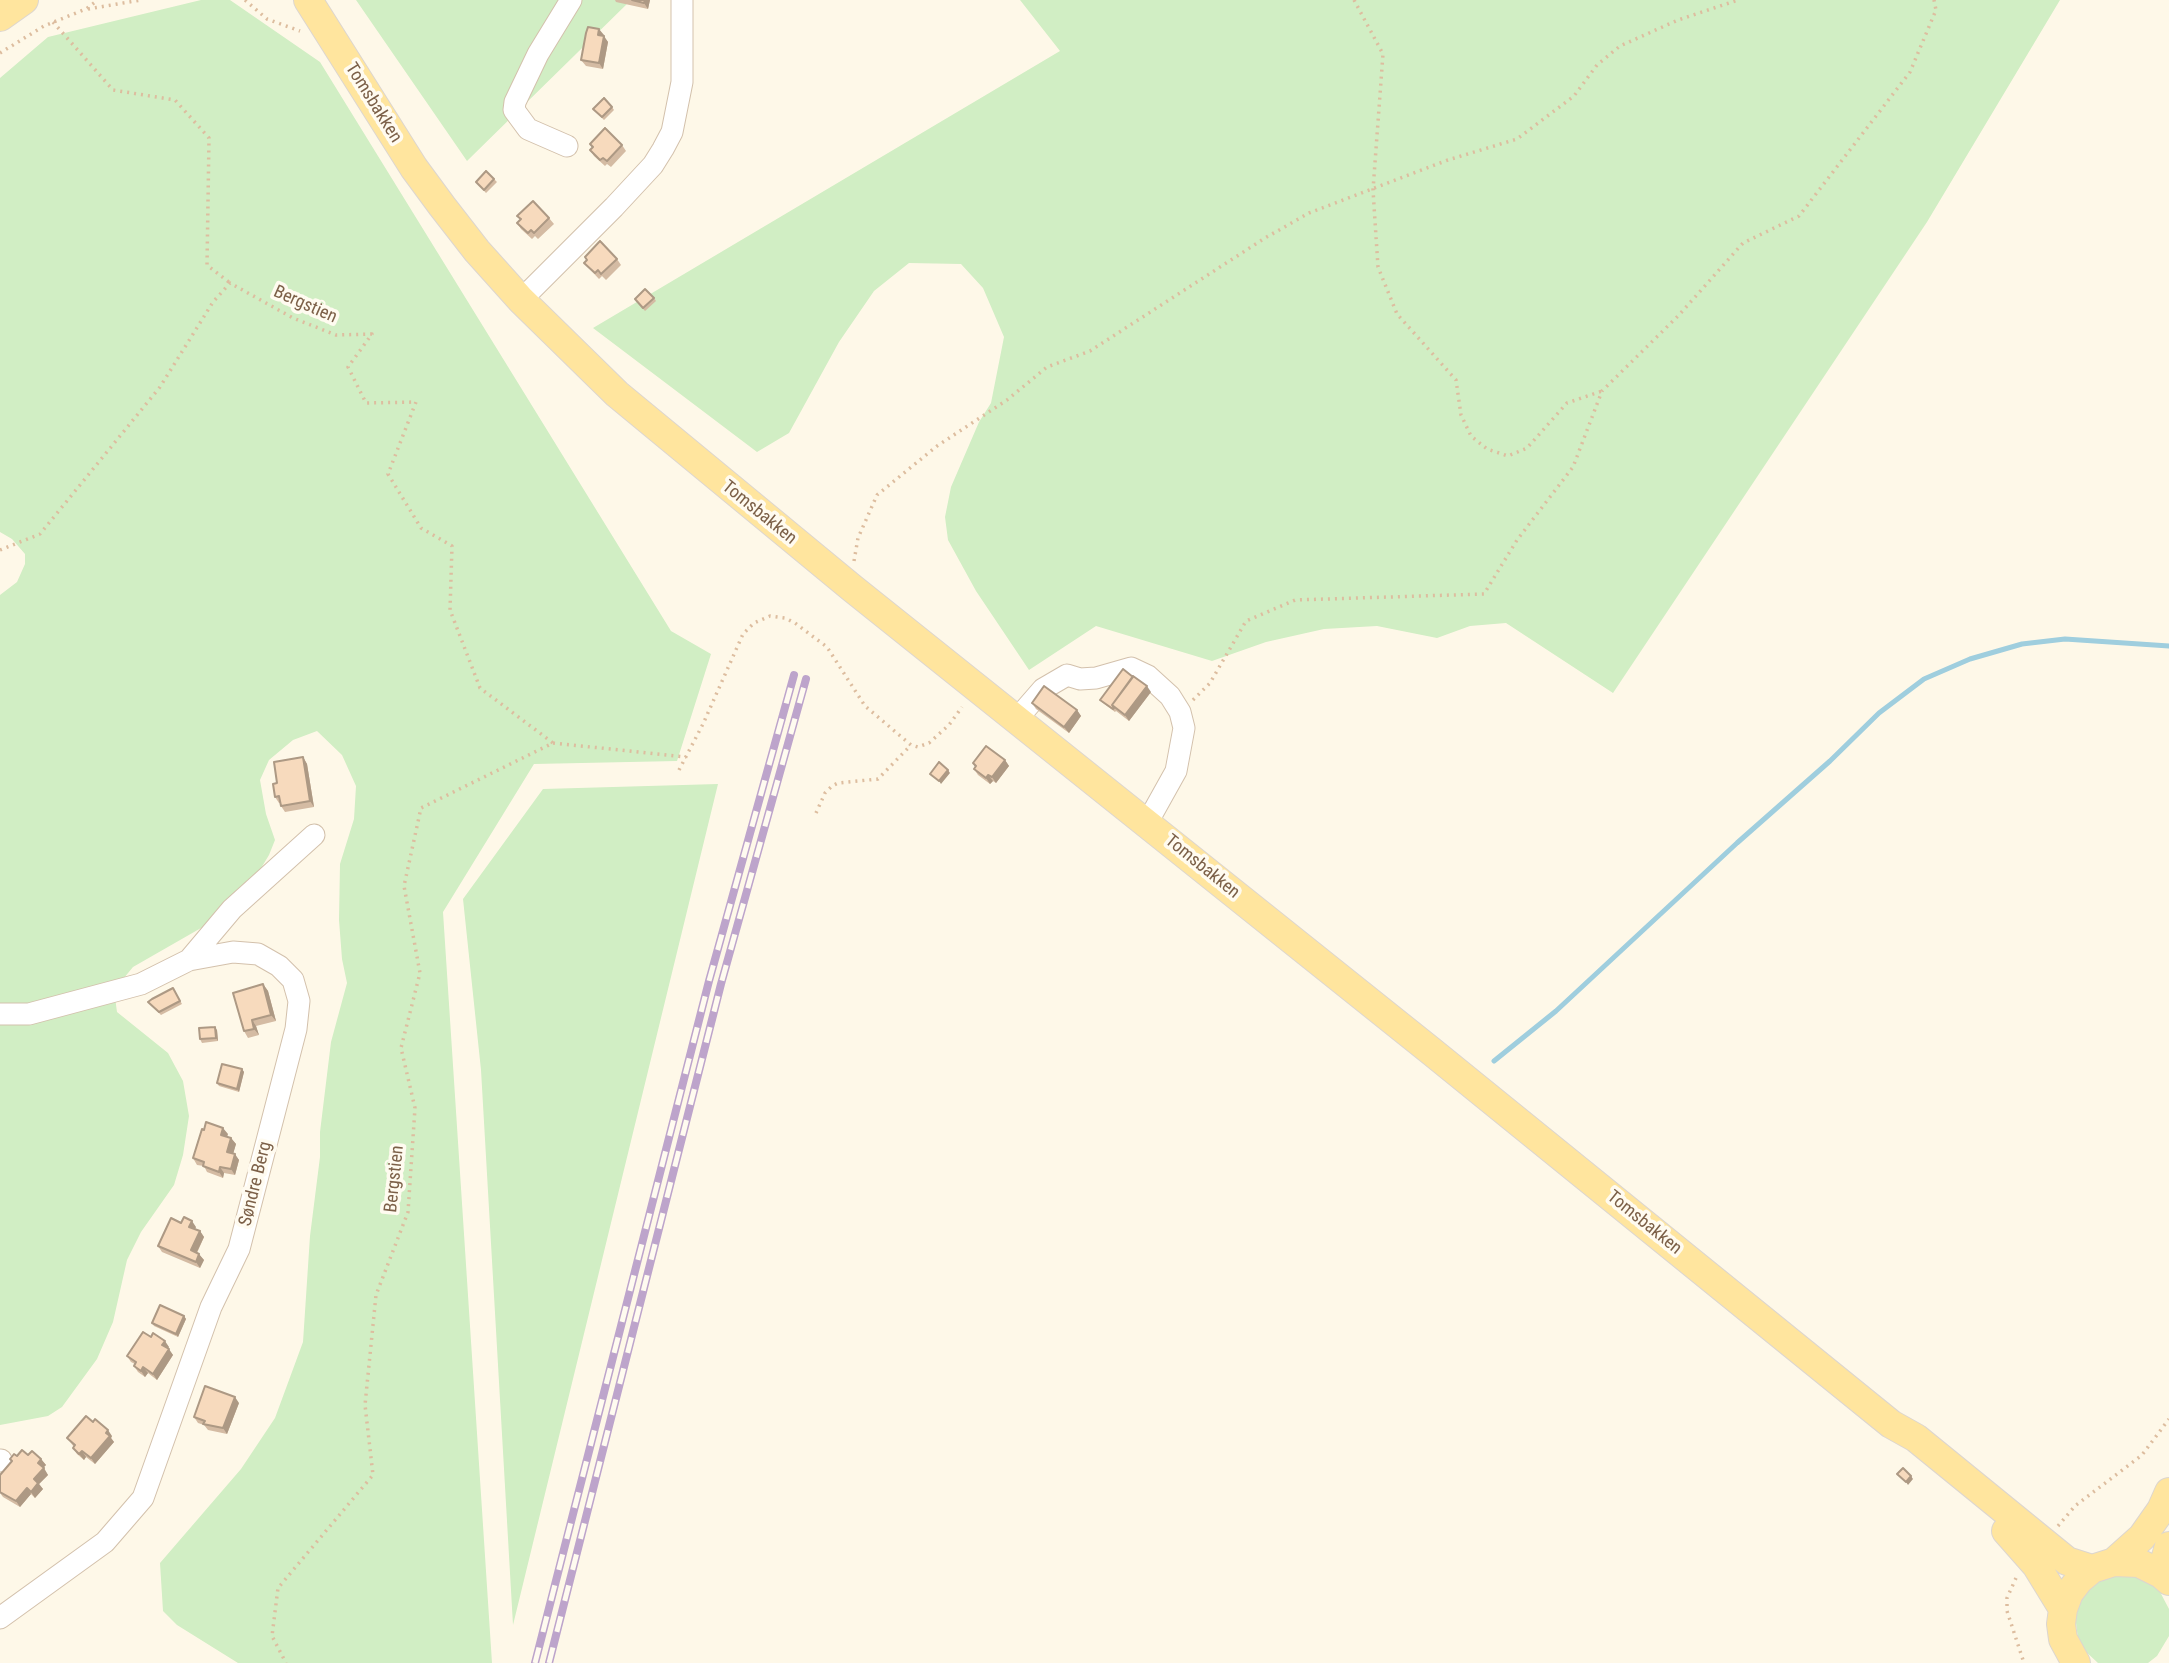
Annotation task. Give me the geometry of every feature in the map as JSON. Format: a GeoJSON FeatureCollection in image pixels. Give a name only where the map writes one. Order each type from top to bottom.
{"type":"FeatureCollection","features":[{"type":"Feature","properties":{"kind":"main road"},"geometry":{"type":"LineString","coordinates":[[0,17],[24,0]]}},
{"type":"Feature","properties":{"kind":"main road","name":"Tomsbakken"},"geometry":{"type":"LineString","coordinates":[[308,0],[421,178],[477,251],[521,300],[617,394],[852,588],[1891,1424]]}},
{"type":"Feature","properties":{"kind":"main road"},"geometry":{"type":"LineString","coordinates":[[1891,1424],[1916,1438],[2067,1561],[2103,1566],[2139,1563],[2165,1578],[2169,1546]]}},
{"type":"Feature","properties":{"kind":"main road"},"geometry":{"type":"LineString","coordinates":[[1891,1424],[1909,1446],[2010,1535],[2036,1565],[2063,1609]]}},
{"type":"Feature","properties":{"kind":"main road"},"geometry":{"type":"LineString","coordinates":[[2076,1663],[2063,1639],[2061,1624],[2063,1609],[2074,1586],[2142,1537],[2161,1510],[2169,1492]]}},
{"type":"Feature","properties":{"kind":"street"},"geometry":{"type":"LineString","coordinates":[[567,146],[528,129],[514,110],[515,102],[538,54],[571,0]]}},
{"type":"Feature","properties":{"kind":"street"},"geometry":{"type":"LineString","coordinates":[[521,300],[614,207],[653,165],[663,149],[672,132],[682,82],[682,0]]}},
{"type":"Feature","properties":{"kind":"street"},"geometry":{"type":"LineString","coordinates":[[1016,720],[1043,689],[1067,675],[1096,678],[1126,668],[1148,676],[1159,685],[1180,712],[1184,728],[1177,771],[1147,823]]}},
{"type":"Feature","properties":{"kind":"street"},"geometry":{"type":"LineString","coordinates":[[189,960],[232,909],[314,835]]}},
{"type":"Feature","properties":{"kind":"street","name":"Søndre Berg"},"geometry":{"type":"LineString","coordinates":[[0,1014],[29,1014],[141,984],[189,960],[233,952],[258,954],[279,966],[293,980],[299,1001],[296,1029],[239,1248],[211,1307],[143,1497],[104,1542],[0,1618]]}},
{"type":"Feature","properties":{"kind":"path"},"geometry":{"type":"LineString","coordinates":[[86,9],[98,0]]}},
{"type":"Feature","properties":{"kind":"path"},"geometry":{"type":"LineString","coordinates":[[0,53],[53,22],[86,9],[141,0]]}},
{"type":"Feature","properties":{"kind":"path"},"geometry":{"type":"LineString","coordinates":[[245,0],[267,19],[292,29],[316,32],[325,27]]}},
{"type":"Feature","properties":{"kind":"path"},"geometry":{"type":"LineString","coordinates":[[1354,0],[1383,54],[1373,190],[1378,267],[1397,314],[1456,380],[1461,415],[1471,436],[1487,449],[1508,456],[1527,448],[1567,403],[1602,391]]}},
{"type":"Feature","properties":{"kind":"path"},"geometry":{"type":"LineString","coordinates":[[852,588],[852,570],[858,538],[877,495],[937,446],[1007,400],[1047,367],[1106,342],[1276,231],[1309,213],[1448,160],[1517,139],[1574,96],[1597,65],[1620,46],[1678,20],[1738,0]]}},
{"type":"Feature","properties":{"kind":"path"},"geometry":{"type":"LineString","coordinates":[[1180,712],[1210,683],[1246,621],[1295,600],[1484,594],[1517,540],[1573,467],[1602,391],[1679,315],[1743,243],[1799,216],[1910,72],[1936,10],[1934,0]]}},
{"type":"Feature","properties":{"kind":"path","name":"Bergstien"},"geometry":{"type":"LineString","coordinates":[[53,22],[113,90],[175,100],[209,138],[207,265],[230,283],[293,318],[336,335],[372,334],[348,367],[366,403],[416,402],[388,474],[421,528],[452,546],[450,610],[480,688],[553,744],[421,808],[404,886],[420,973],[401,1048],[415,1108],[408,1212],[376,1295],[365,1405],[373,1475],[278,1588],[272,1636],[286,1663]]}},
{"type":"Feature","properties":{"kind":"path"},"geometry":{"type":"LineString","coordinates":[[0,550],[40,534],[160,387],[214,302],[230,283]]}},
{"type":"Feature","properties":{"kind":"path"},"geometry":{"type":"LineString","coordinates":[[679,770],[703,724],[743,634],[754,623],[770,616],[785,618],[795,623],[827,647],[865,706],[911,745],[918,747],[936,738],[977,688]]}},
{"type":"Feature","properties":{"kind":"path"},"geometry":{"type":"LineString","coordinates":[[553,744],[686,757]]}},
{"type":"Feature","properties":{"kind":"path"},"geometry":{"type":"LineString","coordinates":[[816,813],[831,786],[878,779],[911,745]]}},
{"type":"Feature","properties":{"kind":"path"},"geometry":{"type":"LineString","coordinates":[[2051,1535],[2076,1506],[2142,1455],[2169,1419]]}},
{"type":"Feature","properties":{"kind":"path"},"geometry":{"type":"LineString","coordinates":[[2020,1573],[2010,1589],[2007,1611],[2024,1663]]}},
{"type":"Feature","properties":{"kind":"green space"},"geometry":{"type":"Polygon","coordinates":[[[201,0],[230,0],[320,62],[671,631],[711,654],[677,761],[534,764],[443,912],[492,1663],[238,1663],[177,1625],[163,1611],[160,1563],[241,1469],[275,1418],[303,1342],[310,1236],[331,1042],[347,983],[339,920],[340,864],[354,819],[356,786],[342,755],[317,731],[293,740],[269,760],[260,780],[266,814],[275,840],[249,888],[208,924],[133,967],[114,990],[117,1012],[168,1053],[183,1081],[189,1116],[183,1155],[174,1185],[141,1232],[127,1260],[113,1322],[97,1359],[62,1407],[48,1416],[0,1425],[0,595],[17,582],[25,564],[25,554],[12,539],[0,532],[0,78],[48,37],[201,0]]]}},
{"type":"Feature","properties":{"kind":"green space"},"geometry":{"type":"Polygon","coordinates":[[[356,0],[631,0],[467,161],[356,0]]]}},
{"type":"Feature","properties":{"kind":"green space"},"geometry":{"type":"Polygon","coordinates":[[[1020,0],[2060,0],[1927,222],[1613,693],[1506,623],[1470,626],[1437,638],[1377,626],[1324,629],[1266,642],[1212,661],[1096,626],[1029,670],[976,591],[948,540],[945,517],[951,487],[979,422],[991,403],[1004,337],[983,288],[961,264],[909,263],[874,291],[839,342],[789,433],[757,452],[593,328],[1060,51],[1020,0]]]}},
{"type":"Feature","properties":{"kind":"green space"},"geometry":{"type":"Polygon","coordinates":[[[718,784],[513,1625],[481,1070],[463,899],[543,789],[718,784]]]}},
{"type":"Feature","properties":{"kind":"green space"},"geometry":{"type":"Polygon","coordinates":[[[2115,1575],[2139,1577],[2149,1582],[2159,1590],[2169,1609],[2169,1636],[2157,1656],[2148,1663],[2098,1663],[2084,1650],[2078,1639],[2075,1615],[2085,1593],[2103,1579],[2115,1575]]]}},
{"type":"Feature","properties":{"kind":"building"},"geometry":{"type":"Polygon","coordinates":[[[588,27],[599,29],[598,35],[604,36],[599,63],[581,60],[588,27]]]}},
{"type":"Feature","properties":{"kind":"building"},"geometry":{"type":"Polygon","coordinates":[[[604,98],[612,107],[602,117],[593,109],[604,98]]]}},
{"type":"Feature","properties":{"kind":"building"},"geometry":{"type":"Polygon","coordinates":[[[605,128],[622,145],[607,161],[603,158],[600,160],[590,150],[593,147],[590,144],[605,128]]]}},
{"type":"Feature","properties":{"kind":"building"},"geometry":{"type":"Polygon","coordinates":[[[486,171],[494,179],[484,190],[476,182],[486,171]]]}},
{"type":"Feature","properties":{"kind":"building"},"geometry":{"type":"Polygon","coordinates":[[[533,201],[549,218],[534,233],[531,230],[528,233],[517,223],[521,219],[517,216],[533,201]]]}},
{"type":"Feature","properties":{"kind":"building"},"geometry":{"type":"Polygon","coordinates":[[[600,241],[617,259],[601,274],[598,270],[595,273],[584,263],[587,260],[585,257],[600,241]]]}},
{"type":"Feature","properties":{"kind":"building"},"geometry":{"type":"Polygon","coordinates":[[[645,289],[654,298],[643,308],[635,299],[645,289]]]}},
{"type":"Feature","properties":{"kind":"building"},"geometry":{"type":"Polygon","coordinates":[[[1123,669],[1133,677],[1112,705],[1113,709],[1100,700],[1123,669]]]}},
{"type":"Feature","properties":{"kind":"building"},"geometry":{"type":"Polygon","coordinates":[[[1133,676],[1147,686],[1125,715],[1112,705],[1133,676]]]}},
{"type":"Feature","properties":{"kind":"building"},"geometry":{"type":"Polygon","coordinates":[[[1044,686],[1077,710],[1064,727],[1032,703],[1044,686]]]}},
{"type":"Feature","properties":{"kind":"building"},"geometry":{"type":"Polygon","coordinates":[[[986,746],[1005,760],[992,777],[988,775],[986,778],[974,769],[976,766],[973,763],[986,746]]]}},
{"type":"Feature","properties":{"kind":"building"},"geometry":{"type":"Polygon","coordinates":[[[303,757],[310,801],[281,806],[279,796],[275,797],[273,784],[277,783],[274,762],[303,757]]]}},
{"type":"Feature","properties":{"kind":"building"},"geometry":{"type":"Polygon","coordinates":[[[939,762],[948,770],[939,781],[930,774],[939,762]]]}},
{"type":"Feature","properties":{"kind":"building"},"geometry":{"type":"Polygon","coordinates":[[[263,984],[271,1015],[252,1020],[254,1029],[244,1031],[233,993],[263,984]]]}},
{"type":"Feature","properties":{"kind":"building"},"geometry":{"type":"Polygon","coordinates":[[[173,988],[180,1001],[159,1012],[148,1002],[152,999],[173,988]]]}},
{"type":"Feature","properties":{"kind":"building"},"geometry":{"type":"Polygon","coordinates":[[[215,1027],[216,1038],[200,1039],[199,1028],[215,1027]]]}},
{"type":"Feature","properties":{"kind":"building"},"geometry":{"type":"Polygon","coordinates":[[[222,1064],[242,1069],[237,1089],[217,1083],[222,1064]]]}},
{"type":"Feature","properties":{"kind":"building"},"geometry":{"type":"Polygon","coordinates":[[[206,1122],[223,1128],[221,1135],[231,1138],[227,1152],[235,1154],[231,1169],[220,1167],[219,1172],[203,1166],[204,1162],[193,1158],[206,1122]]]}},
{"type":"Feature","properties":{"kind":"building"},"geometry":{"type":"Polygon","coordinates":[[[184,1217],[192,1221],[189,1227],[200,1231],[191,1250],[199,1254],[196,1262],[158,1246],[171,1218],[181,1223],[184,1217]]]}},
{"type":"Feature","properties":{"kind":"building"},"geometry":{"type":"Polygon","coordinates":[[[160,1305],[184,1316],[176,1334],[152,1323],[160,1305]]]}},
{"type":"Feature","properties":{"kind":"building"},"geometry":{"type":"Polygon","coordinates":[[[143,1332],[151,1337],[153,1333],[165,1341],[162,1345],[169,1349],[153,1374],[143,1367],[141,1371],[134,1366],[136,1362],[127,1356],[143,1332]]]}},
{"type":"Feature","properties":{"kind":"building"},"geometry":{"type":"Polygon","coordinates":[[[205,1386],[235,1397],[223,1428],[203,1424],[205,1421],[194,1417],[205,1386]]]}},
{"type":"Feature","properties":{"kind":"building"},"geometry":{"type":"Polygon","coordinates":[[[86,1416],[93,1422],[95,1419],[108,1430],[106,1433],[110,1436],[91,1458],[82,1451],[79,1454],[73,1448],[75,1445],[67,1438],[86,1416]]]}},
{"type":"Feature","properties":{"kind":"building"},"geometry":{"type":"Polygon","coordinates":[[[22,1450],[28,1455],[32,1451],[41,1459],[38,1463],[44,1468],[34,1479],[38,1483],[31,1492],[27,1488],[16,1501],[0,1492],[0,1475],[12,1461],[10,1459],[14,1454],[17,1456],[22,1450]]]}},
{"type":"Feature","properties":{"kind":"building"},"geometry":{"type":"Polygon","coordinates":[[[1903,1468],[1911,1476],[1906,1482],[1897,1474],[1903,1468]]]}},
{"type":"Feature","properties":{"kind":"waterway"},"geometry":{"type":"LineString","coordinates":[[1494,1061],[1556,1011],[1879,713],[1924,679],[1970,659],[2022,644],[2065,639],[2169,646]]}},
{"type":"Feature","properties":{"kind":"railway"},"geometry":{"type":"LineString","coordinates":[[535,1663],[709,981],[794,675]]}},
{"type":"Feature","properties":{"kind":"railway"},"geometry":{"type":"LineString","coordinates":[[549,1663],[721,984],[806,679]]}}]}
